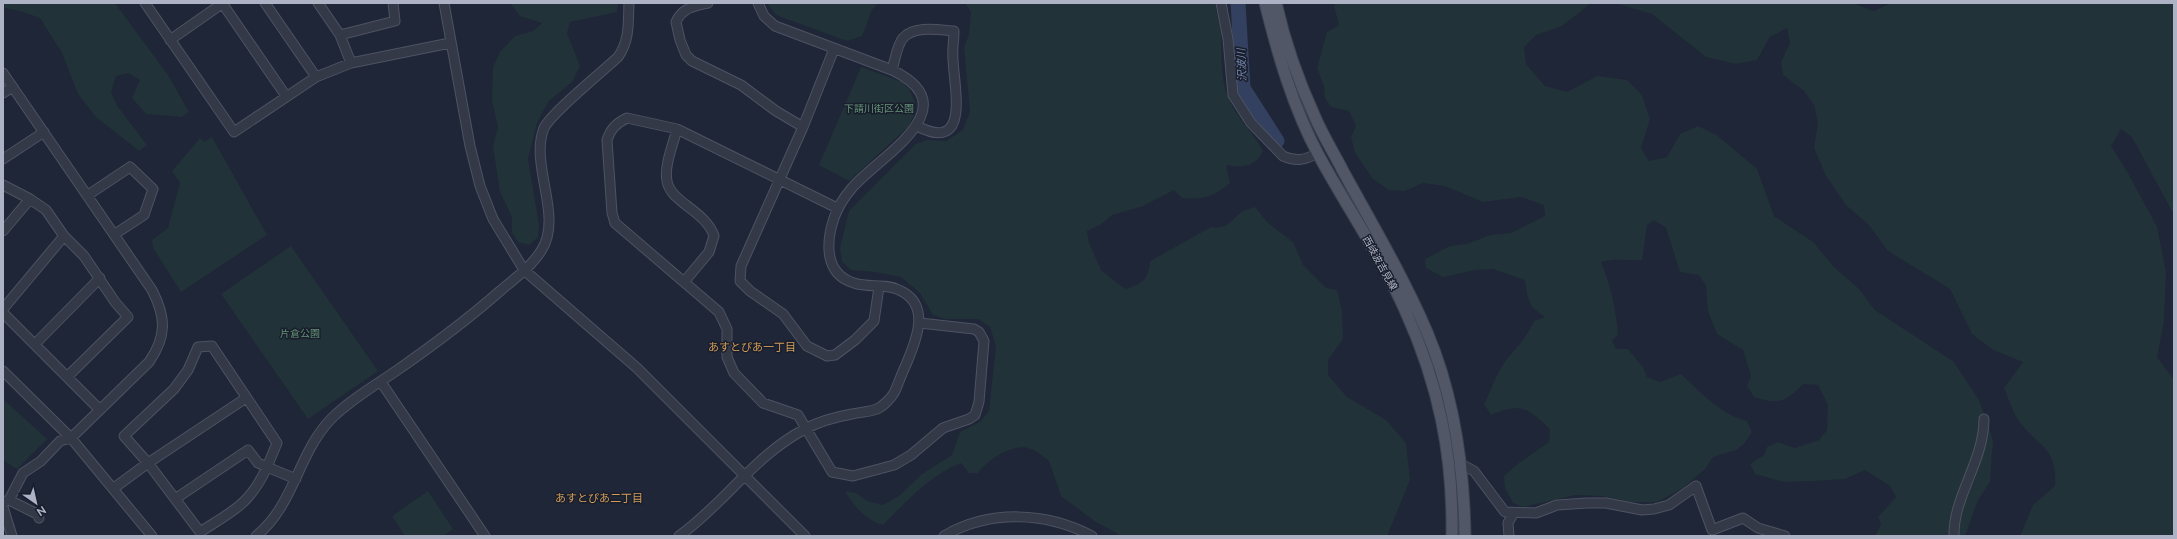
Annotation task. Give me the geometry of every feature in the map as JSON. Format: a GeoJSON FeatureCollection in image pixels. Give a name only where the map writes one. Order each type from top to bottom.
{"type":"FeatureCollection","features":[{"type":"Feature","properties":{"kind":"main road","name":"西岐波吉見線"},"geometry":{"type":"LineString","coordinates":[[1265,3],[1285,75],[1318,153],[1378,257],[1405,309],[1429,371],[1446,437],[1452,501],[1452,536]]}},
{"type":"Feature","properties":{"kind":"main road","name":"西岐波吉見線"},"geometry":{"type":"LineString","coordinates":[[1276,3],[1285,41],[1315,119],[1400,275],[1427,333],[1448,399],[1461,464],[1465,536]]}},
{"type":"Feature","properties":{"kind":"street"},"geometry":{"type":"LineString","coordinates":[[145,3],[234,132],[316,77],[351,63],[450,43]]}},
{"type":"Feature","properties":{"kind":"street"},"geometry":{"type":"LineString","coordinates":[[170,40],[223,3],[286,96]]}},
{"type":"Feature","properties":{"kind":"street"},"geometry":{"type":"LineString","coordinates":[[265,3],[316,77]]}},
{"type":"Feature","properties":{"kind":"street"},"geometry":{"type":"LineString","coordinates":[[318,3],[340,35],[351,63]]}},
{"type":"Feature","properties":{"kind":"street"},"geometry":{"type":"LineString","coordinates":[[340,35],[395,21],[393,3]]}},
{"type":"Feature","properties":{"kind":"street"},"geometry":{"type":"LineString","coordinates":[[444,3],[450,43],[473,161],[480,186],[493,219],[524,270],[637,368],[805,536]]}},
{"type":"Feature","properties":{"kind":"street"},"geometry":{"type":"LineString","coordinates":[[256,536],[278,512],[296,479],[310,448],[324,427],[338,412],[456,329],[524,270],[541,252],[547,241],[549,221],[541,151],[544,127],[556,113],[618,57],[625,48],[628,38],[629,3]]}},
{"type":"Feature","properties":{"kind":"street"},"geometry":{"type":"LineString","coordinates":[[708,3],[688,8],[679,15],[676,22],[676,29],[686,55],[692,61],[741,86],[776,111],[803,127]]}},
{"type":"Feature","properties":{"kind":"street"},"geometry":{"type":"LineString","coordinates":[[679,536],[721,501],[776,446],[806,428],[824,420],[878,408],[886,402],[894,393],[912,350],[920,323],[915,305],[909,296],[899,289],[850,281],[837,273],[831,263],[828,244],[837,208],[852,187],[909,136],[917,126],[921,116],[921,96],[907,77],[892,70],[834,50],[770,23],[764,16],[758,3]]}},
{"type":"Feature","properties":{"kind":"street"},"geometry":{"type":"LineString","coordinates":[[1221,3],[1228,39],[1233,95],[1251,123],[1283,156],[1289,159],[1304,160],[1318,153]]}},
{"type":"Feature","properties":{"kind":"street"},"geometry":{"type":"LineString","coordinates":[[892,70],[903,38],[908,34],[927,29],[954,31],[952,57],[957,112],[955,122],[942,133],[934,133],[917,126]]}},
{"type":"Feature","properties":{"kind":"street"},"geometry":{"type":"LineString","coordinates":[[834,50],[803,127],[740,266],[740,281],[744,286],[783,314],[806,346],[827,356],[835,355],[871,325],[877,308],[880,287]]}},
{"type":"Feature","properties":{"kind":"street"},"geometry":{"type":"LineString","coordinates":[[3,73],[152,290],[160,305],[163,322],[162,337],[158,350],[150,362],[71,438],[60,441],[40,461],[23,473],[5,503],[12,536]]}},
{"type":"Feature","properties":{"kind":"street"},"geometry":{"type":"LineString","coordinates":[[3,93],[13,87]]}},
{"type":"Feature","properties":{"kind":"street"},"geometry":{"type":"LineString","coordinates":[[837,208],[677,129],[627,118],[616,124],[609,133],[607,150],[612,213],[615,223],[719,312],[727,329],[727,358],[734,372],[763,403],[792,412],[798,416],[832,472],[853,476],[894,464],[911,455],[943,428],[969,419],[975,414],[979,402],[984,341],[979,332],[968,327],[920,323]]}},
{"type":"Feature","properties":{"kind":"street"},"geometry":{"type":"LineString","coordinates":[[677,129],[667,169],[669,187],[675,195],[706,220],[714,236],[709,252],[684,282]]}},
{"type":"Feature","properties":{"kind":"street"},"geometry":{"type":"LineString","coordinates":[[3,159],[44,132]]}},
{"type":"Feature","properties":{"kind":"street"},"geometry":{"type":"LineString","coordinates":[[88,196],[130,167],[153,189],[144,214],[115,234]]}},
{"type":"Feature","properties":{"kind":"street"},"geometry":{"type":"LineString","coordinates":[[3,185],[30,199],[46,210],[64,236],[84,256],[115,302],[128,317],[68,376]]}},
{"type":"Feature","properties":{"kind":"street"},"geometry":{"type":"LineString","coordinates":[[3,231],[30,199]]}},
{"type":"Feature","properties":{"kind":"street"},"geometry":{"type":"LineString","coordinates":[[3,309],[64,236]]}},
{"type":"Feature","properties":{"kind":"street"},"geometry":{"type":"LineString","coordinates":[[35,344],[100,278]]}},
{"type":"Feature","properties":{"kind":"street"},"geometry":{"type":"LineString","coordinates":[[3,313],[68,376],[100,410]]}},
{"type":"Feature","properties":{"kind":"street"},"geometry":{"type":"LineString","coordinates":[[212,346],[246,398],[278,443],[259,485],[238,508],[200,532],[148,463],[124,436],[174,389],[188,370],[198,347],[212,346]]}},
{"type":"Feature","properties":{"kind":"street"},"geometry":{"type":"LineString","coordinates":[[3,371],[71,438],[114,488],[152,536]]}},
{"type":"Feature","properties":{"kind":"street"},"geometry":{"type":"LineString","coordinates":[[381,382],[486,536]]}},
{"type":"Feature","properties":{"kind":"street"},"geometry":{"type":"LineString","coordinates":[[114,488],[148,463],[246,398]]}},
{"type":"Feature","properties":{"kind":"street"},"geometry":{"type":"LineString","coordinates":[[1954,536],[1954,524],[1958,510],[1981,446],[1984,419]]}},
{"type":"Feature","properties":{"kind":"street"},"geometry":{"type":"LineString","coordinates":[[175,499],[248,450],[258,463],[296,479]]}},
{"type":"Feature","properties":{"kind":"street"},"geometry":{"type":"LineString","coordinates":[[1461,464],[1474,471],[1505,512],[1513,514],[1536,513],[1557,505],[1587,503],[1606,503],[1642,510],[1654,509],[1669,505],[1696,486],[1712,530],[1744,518],[1758,528],[1785,536]]}},
{"type":"Feature","properties":{"kind":"street"},"geometry":{"type":"LineString","coordinates":[[5,503],[37,514],[39,518]]}},
{"type":"Feature","properties":{"kind":"street"},"geometry":{"type":"LineString","coordinates":[[1509,536],[1508,523],[1513,514]]}},
{"type":"Feature","properties":{"kind":"street"},"geometry":{"type":"LineString","coordinates":[[944,536],[981,520],[1011,517],[1040,518],[1058,522],[1077,528],[1092,536]]}},
{"type":"Feature","properties":{"kind":"green space"},"geometry":{"type":"Polygon","coordinates":[[[3,3],[115,3],[168,75],[189,112],[182,117],[146,114],[132,98],[140,80],[128,73],[116,76],[111,92],[118,107],[147,145],[139,151],[96,117],[78,94],[62,53],[40,18],[20,11],[5,8],[3,3]]]}},
{"type":"Feature","properties":{"kind":"green space"},"geometry":{"type":"Polygon","coordinates":[[[510,3],[618,3],[617,12],[570,22],[567,33],[580,66],[572,82],[548,102],[537,123],[528,159],[539,225],[538,237],[529,245],[518,242],[512,233],[512,217],[500,192],[493,146],[498,127],[492,101],[493,67],[500,52],[515,36],[533,31],[542,23],[520,16],[510,3]]]}},
{"type":"Feature","properties":{"kind":"green space"},"geometry":{"type":"Polygon","coordinates":[[[767,3],[878,3],[872,10],[862,36],[847,41],[776,15],[767,3]]]}},
{"type":"Feature","properties":{"kind":"green space"},"geometry":{"type":"Polygon","coordinates":[[[965,3],[1215,3],[1221,32],[1222,67],[1225,89],[1235,112],[1263,151],[1256,160],[1248,165],[1226,165],[1230,183],[1218,192],[1202,198],[1182,198],[1174,190],[1143,206],[1112,215],[1100,225],[1087,231],[1089,243],[1101,270],[1125,289],[1144,280],[1148,273],[1150,261],[1211,227],[1217,228],[1226,225],[1243,211],[1255,207],[1268,223],[1293,242],[1303,265],[1326,288],[1337,290],[1342,311],[1343,339],[1328,360],[1328,375],[1347,397],[1386,420],[1406,443],[1410,480],[1387,536],[1122,536],[1096,522],[1061,496],[1049,461],[1034,450],[1021,447],[1014,448],[993,458],[978,473],[969,473],[961,463],[950,468],[919,490],[883,525],[866,517],[852,502],[845,491],[856,493],[867,501],[883,505],[899,496],[922,474],[952,455],[960,432],[980,422],[989,411],[996,346],[990,327],[978,319],[945,319],[933,315],[920,293],[901,277],[875,272],[851,270],[842,262],[840,248],[849,211],[916,144],[927,140],[946,141],[963,130],[970,112],[964,48],[969,34],[971,12],[965,3]]]}},
{"type":"Feature","properties":{"kind":"green space"},"geometry":{"type":"Polygon","coordinates":[[[1336,3],[1603,3],[1590,4],[1562,26],[1536,35],[1524,47],[1526,64],[1545,86],[1567,92],[1597,76],[1627,80],[1642,95],[1650,119],[1641,148],[1649,161],[1667,157],[1680,134],[1698,126],[1718,136],[1757,169],[1774,216],[1813,242],[1834,267],[1859,289],[1875,310],[1954,362],[1979,400],[1993,440],[1990,482],[1978,500],[1965,536],[1875,536],[1881,525],[1878,517],[1896,497],[1890,486],[1865,470],[1845,479],[1814,481],[1784,482],[1755,474],[1750,464],[1764,455],[1767,447],[1778,442],[1795,448],[1819,440],[1827,430],[1828,405],[1818,385],[1803,384],[1792,395],[1776,401],[1769,401],[1754,397],[1747,386],[1751,376],[1743,350],[1717,334],[1708,311],[1706,286],[1699,275],[1680,272],[1666,228],[1654,220],[1647,225],[1642,260],[1616,260],[1601,262],[1608,280],[1616,316],[1618,335],[1612,340],[1616,349],[1628,349],[1643,367],[1647,377],[1660,382],[1681,374],[1719,408],[1747,421],[1752,432],[1744,444],[1736,450],[1713,457],[1706,468],[1683,488],[1657,502],[1630,502],[1602,496],[1575,495],[1523,507],[1513,503],[1505,488],[1504,476],[1519,463],[1549,442],[1550,429],[1535,416],[1523,409],[1510,409],[1491,415],[1484,404],[1503,364],[1525,337],[1534,321],[1545,317],[1529,302],[1525,280],[1493,269],[1475,270],[1443,277],[1426,268],[1425,259],[1450,246],[1467,244],[1490,235],[1511,233],[1545,216],[1544,205],[1521,197],[1483,202],[1445,186],[1423,183],[1405,191],[1389,190],[1373,179],[1355,153],[1351,137],[1356,126],[1349,111],[1331,107],[1325,98],[1324,86],[1317,68],[1327,32],[1339,25],[1334,6],[1336,3]]]}},
{"type":"Feature","properties":{"kind":"green space"},"geometry":{"type":"Polygon","coordinates":[[[1615,3],[1853,3],[1874,11],[1891,3],[2174,3],[2174,215],[2132,137],[2121,129],[2111,146],[2128,173],[2157,227],[2166,272],[2164,321],[2157,357],[2174,380],[2174,536],[2020,536],[2033,505],[2055,486],[2055,474],[2051,457],[2047,450],[2018,420],[2013,412],[2004,388],[2023,362],[1993,350],[1972,334],[1950,289],[1888,251],[1869,225],[1846,205],[1826,176],[1814,148],[1818,123],[1814,105],[1804,91],[1783,75],[1781,62],[1790,43],[1787,28],[1770,37],[1757,60],[1736,64],[1706,57],[1652,14],[1615,3]]]}},
{"type":"Feature","properties":{"kind":"green space","name":"下請川街区公園"},"geometry":{"type":"Polygon","coordinates":[[[861,67],[902,82],[909,89],[915,102],[915,113],[908,127],[849,181],[819,165],[861,67]]]}},
{"type":"Feature","properties":{"kind":"green space"},"geometry":{"type":"Polygon","coordinates":[[[212,137],[267,235],[181,292],[153,248],[152,240],[168,228],[180,183],[172,171],[200,138],[204,142],[212,137]]]}},
{"type":"Feature","properties":{"kind":"green space","name":"片倉公園"},"geometry":{"type":"Polygon","coordinates":[[[291,246],[378,371],[308,419],[221,294],[291,246]]]}},
{"type":"Feature","properties":{"kind":"green space"},"geometry":{"type":"Polygon","coordinates":[[[3,399],[47,439],[17,469],[3,460],[3,399]]]}},
{"type":"Feature","properties":{"kind":"green space"},"geometry":{"type":"Polygon","coordinates":[[[428,491],[453,529],[443,536],[405,536],[392,516],[428,491]]]}},
{"type":"Feature","properties":{"kind":"waterway","name":"沢波川"},"geometry":{"type":"LineString","coordinates":[[1238,3],[1243,88],[1277,141]]}},
{"type":"Feature","properties":{"kind":"district","name":"あすとぴあ一丁目"},"geometry":{"type":"Point","coordinates":[752,347]}},
{"type":"Feature","properties":{"kind":"district","name":"あすとぴあ二丁目"},"geometry":{"type":"Point","coordinates":[599,498]}}]}
